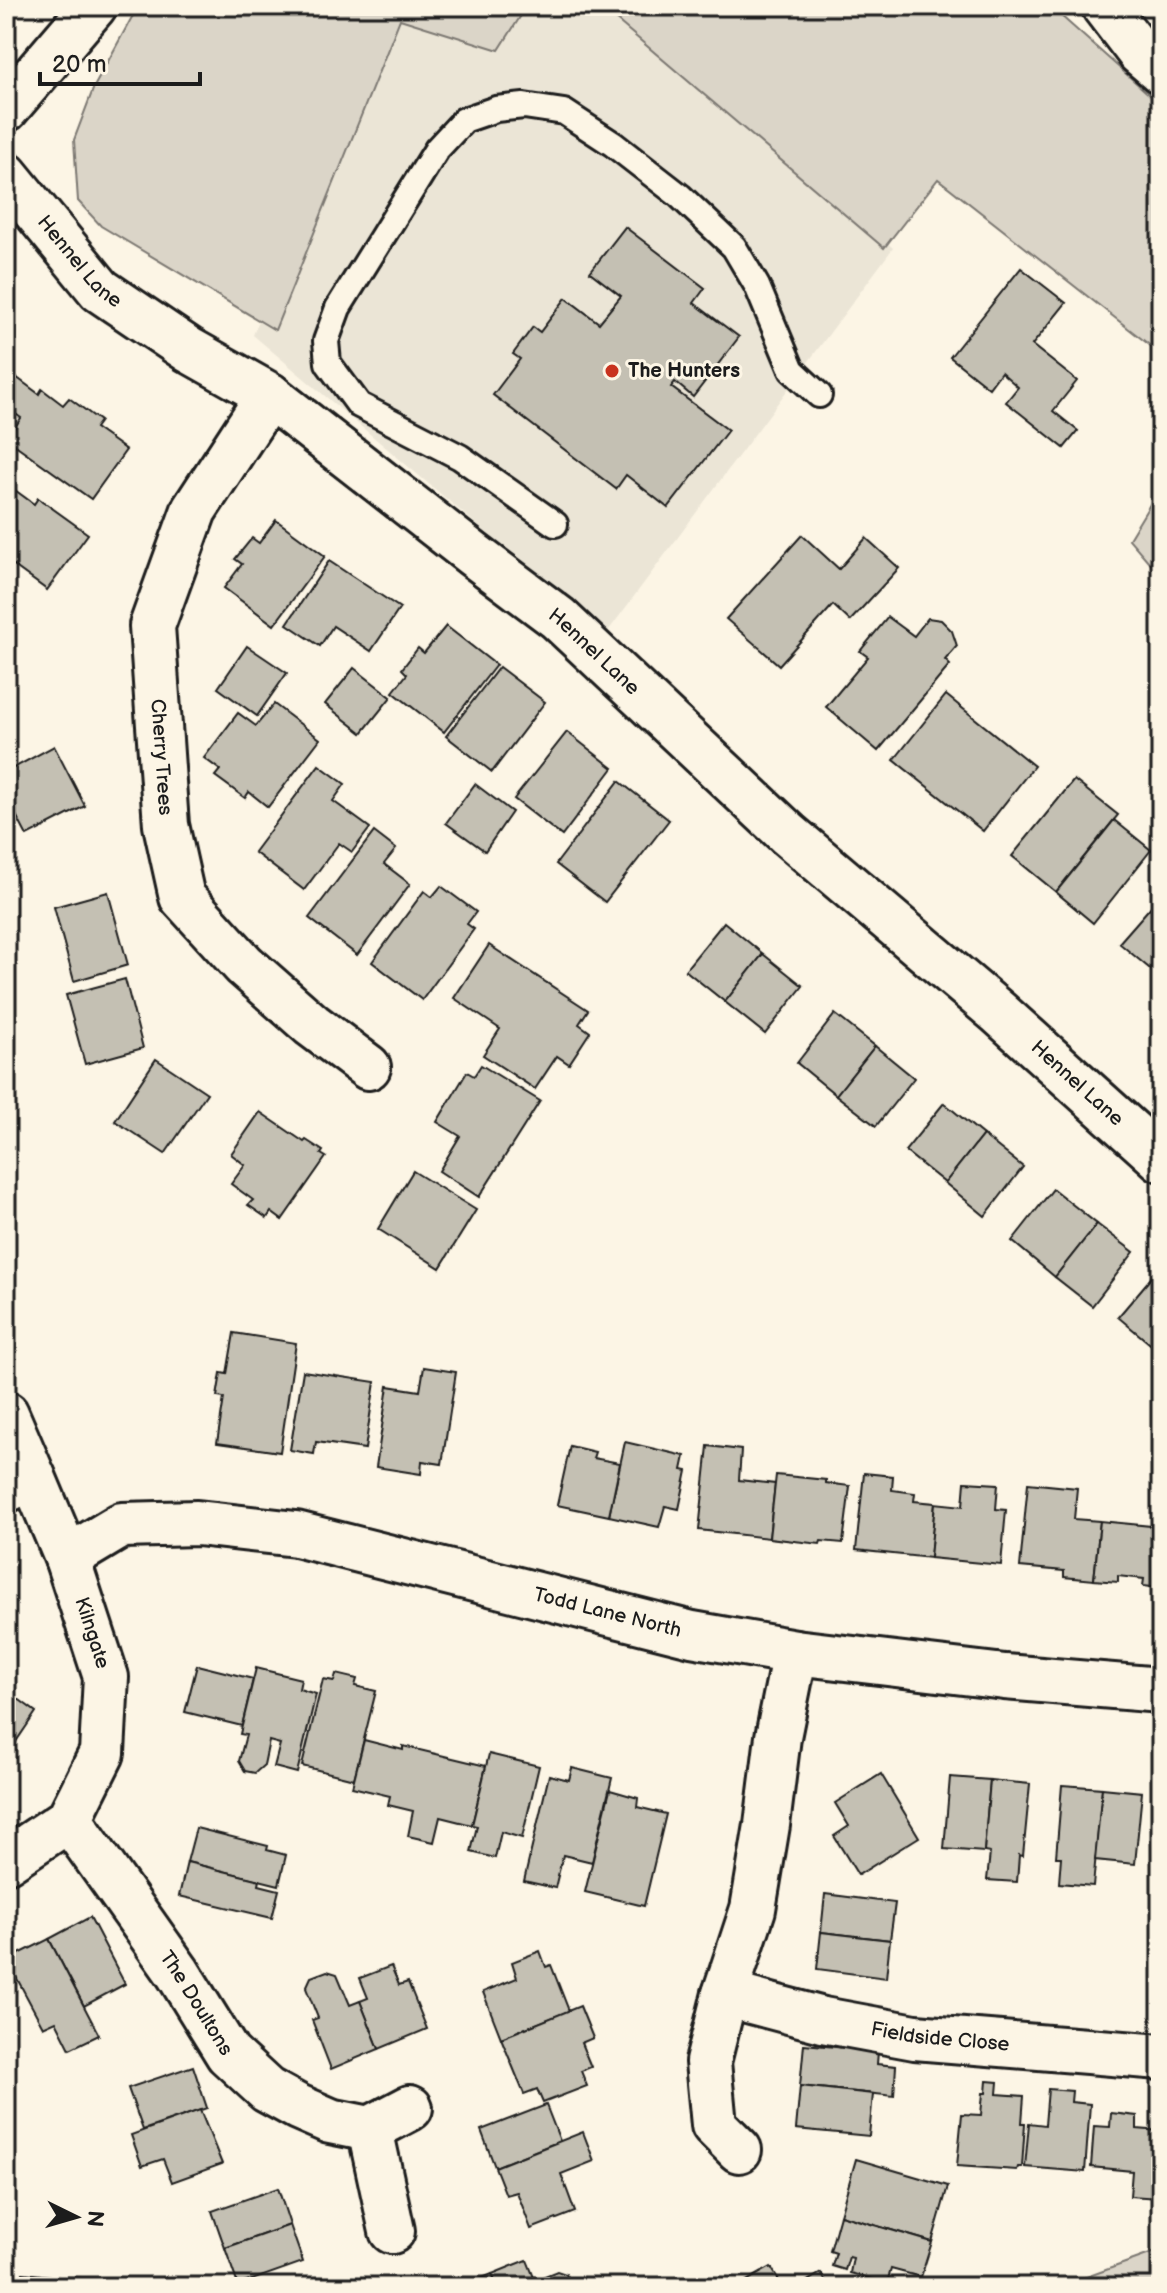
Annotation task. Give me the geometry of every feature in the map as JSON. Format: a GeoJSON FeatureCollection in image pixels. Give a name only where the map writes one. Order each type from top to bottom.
{"type":"FeatureCollection","features":[{"type":"Feature","properties":{"kind":"street"},"geometry":{"type":"LineString","coordinates":[[6,109],[94,6]]}},
{"type":"Feature","properties":{"kind":"street"},"geometry":{"type":"LineString","coordinates":[[1104,6],[1140,53],[1161,71]]}},
{"type":"Feature","properties":{"kind":"street","name":"Hennel Lane"},"geometry":{"type":"LineString","coordinates":[[6,175],[100,290],[189,350],[269,395],[558,618],[788,834],[998,1012],[1161,1159]]}},
{"type":"Feature","properties":{"kind":"street","name":"Cherry Trees"},"geometry":{"type":"LineString","coordinates":[[269,395],[194,510],[152,626],[166,825],[182,897],[244,965],[312,1025],[368,1067]]}},
{"type":"Feature","properties":{"kind":"street","name":"Kilngate"},"geometry":{"type":"LineString","coordinates":[[6,1414],[19,1483],[67,1558],[106,1677],[102,1753],[69,1819],[6,1861]]}},
{"type":"Feature","properties":{"kind":"street","name":"Todd Lane North"},"geometry":{"type":"LineString","coordinates":[[67,1558],[122,1525],[197,1523],[296,1534],[692,1634],[795,1652],[1005,1677],[1161,1690]]}},
{"type":"Feature","properties":{"kind":"street"},"geometry":{"type":"LineString","coordinates":[[739,2150],[714,2125],[708,2062],[725,1994],[753,1909],[778,1737],[795,1652]]}},
{"type":"Feature","properties":{"kind":"street","name":"The Doultons"},"geometry":{"type":"LineString","coordinates":[[69,1819],[178,1973],[228,2054],[267,2090],[298,2107],[330,2121],[370,2129]]}},
{"type":"Feature","properties":{"kind":"street","name":"Fieldside Close"},"geometry":{"type":"LineString","coordinates":[[725,1994],[823,2020],[915,2037],[1161,2057]]}},
{"type":"Feature","properties":{"kind":"street"},"geometry":{"type":"LineString","coordinates":[[392,2231],[370,2129],[410,2108]]}},
{"type":"Feature","properties":{"kind":"lane"},"geometry":{"type":"LineString","coordinates":[[555,524],[460,457],[359,405],[328,363],[326,341],[338,308],[437,149],[464,120],[496,109],[524,106],[564,112],[635,161],[680,196],[734,247],[757,286],[792,370],[819,395]]}},
{"type":"Feature","properties":{"kind":"shaded area"},"geometry":{"type":"Polygon","coordinates":[[[142,6],[527,6],[499,50],[400,19],[275,330],[101,226],[78,201],[74,140],[94,87],[132,17],[142,6]]]}},
{"type":"Feature","properties":{"kind":"shaded area"},"geometry":{"type":"Polygon","coordinates":[[[389,6],[623,6],[893,248],[606,634],[253,335],[389,6]]]}},
{"type":"Feature","properties":{"kind":"shaded area"},"geometry":{"type":"Polygon","coordinates":[[[600,6],[1050,6],[1161,105],[1161,354],[938,179],[884,248],[600,6]]]}},
{"type":"Feature","properties":{"kind":"shaded area"},"geometry":{"type":"Polygon","coordinates":[[[1161,486],[1161,576],[1129,539],[1161,486]]]}},
{"type":"Feature","properties":{"kind":"shaded area"},"geometry":{"type":"Polygon","coordinates":[[[1161,2250],[1161,2287],[1059,2287],[1161,2250]]]}},
{"type":"Feature","properties":{"kind":"building","name":"The Hunters"},"geometry":{"type":"Polygon","coordinates":[[[625,227],[705,288],[694,303],[739,337],[693,397],[675,382],[671,387],[728,430],[668,508],[626,475],[616,489],[493,395],[520,359],[513,354],[533,327],[540,332],[566,298],[599,323],[621,296],[590,272],[625,227]]]}},
{"type":"Feature","properties":{"kind":"building"},"geometry":{"type":"Polygon","coordinates":[[[1021,268],[1066,303],[1032,345],[1077,381],[1053,411],[1078,431],[1064,448],[1006,402],[1018,387],[1001,372],[989,388],[950,357],[1021,268]]]}},
{"type":"Feature","properties":{"kind":"building"},"geometry":{"type":"Polygon","coordinates":[[[16,377],[39,394],[42,389],[63,405],[69,398],[100,421],[95,428],[126,450],[91,499],[7,439],[21,418],[6,407],[6,391],[16,377]]]}},
{"type":"Feature","properties":{"kind":"building"},"geometry":{"type":"Polygon","coordinates":[[[8,485],[34,504],[38,498],[88,534],[47,590],[6,560],[8,485]]]}},
{"type":"Feature","properties":{"kind":"building"},"geometry":{"type":"Polygon","coordinates":[[[276,520],[325,556],[274,625],[224,588],[242,564],[235,559],[252,538],[259,543],[276,520]]]}},
{"type":"Feature","properties":{"kind":"building"},"geometry":{"type":"Polygon","coordinates":[[[802,535],[839,569],[866,538],[899,568],[850,621],[833,605],[779,665],[726,619],[802,535]]]}},
{"type":"Feature","properties":{"kind":"building"},"geometry":{"type":"Polygon","coordinates":[[[329,561],[400,608],[371,651],[333,626],[320,646],[287,624],[329,561]]]}},
{"type":"Feature","properties":{"kind":"building"},"geometry":{"type":"Polygon","coordinates":[[[888,617],[914,636],[928,618],[941,620],[952,631],[957,646],[945,660],[950,665],[878,751],[826,707],[868,657],[860,651],[888,617]]]}},
{"type":"Feature","properties":{"kind":"building"},"geometry":{"type":"Polygon","coordinates":[[[446,626],[496,665],[444,732],[393,692],[407,674],[402,669],[418,648],[424,653],[446,626]]]}},
{"type":"Feature","properties":{"kind":"building"},"geometry":{"type":"Polygon","coordinates":[[[247,646],[287,673],[257,716],[218,688],[247,646]]]}},
{"type":"Feature","properties":{"kind":"building"},"geometry":{"type":"Polygon","coordinates":[[[499,667],[545,702],[492,772],[446,736],[499,667]]]}},
{"type":"Feature","properties":{"kind":"building"},"geometry":{"type":"Polygon","coordinates":[[[354,668],[391,697],[362,733],[325,704],[354,668]]]}},
{"type":"Feature","properties":{"kind":"building"},"geometry":{"type":"Polygon","coordinates":[[[946,695],[1034,766],[983,831],[894,760],[946,695]]]}},
{"type":"Feature","properties":{"kind":"building"},"geometry":{"type":"Polygon","coordinates":[[[274,704],[320,739],[268,807],[249,792],[245,798],[215,776],[220,770],[204,758],[238,713],[256,726],[274,704]]]}},
{"type":"Feature","properties":{"kind":"building"},"geometry":{"type":"Polygon","coordinates":[[[567,732],[613,768],[562,836],[514,799],[567,732]]]}},
{"type":"Feature","properties":{"kind":"building"},"geometry":{"type":"Polygon","coordinates":[[[54,746],[85,806],[27,836],[6,796],[6,772],[54,746]]]}},
{"type":"Feature","properties":{"kind":"building"},"geometry":{"type":"Polygon","coordinates":[[[319,765],[345,784],[333,801],[370,828],[352,852],[339,843],[304,890],[254,852],[319,765]]]}},
{"type":"Feature","properties":{"kind":"building"},"geometry":{"type":"Polygon","coordinates":[[[1074,780],[1118,815],[1056,892],[1012,856],[1074,780]]]}},
{"type":"Feature","properties":{"kind":"building"},"geometry":{"type":"Polygon","coordinates":[[[619,781],[669,820],[605,902],[556,864],[619,781]]]}},
{"type":"Feature","properties":{"kind":"building"},"geometry":{"type":"Polygon","coordinates":[[[475,784],[512,812],[485,851],[446,823],[475,784]]]}},
{"type":"Feature","properties":{"kind":"building"},"geometry":{"type":"Polygon","coordinates":[[[1114,820],[1151,850],[1093,923],[1056,892],[1114,820]]]}},
{"type":"Feature","properties":{"kind":"building"},"geometry":{"type":"Polygon","coordinates":[[[374,832],[396,849],[384,864],[410,884],[357,955],[309,918],[374,832]]]}},
{"type":"Feature","properties":{"kind":"building"},"geometry":{"type":"Polygon","coordinates":[[[441,886],[476,912],[467,924],[474,929],[422,1000],[372,962],[424,891],[432,897],[441,886]]]}},
{"type":"Feature","properties":{"kind":"building"},"geometry":{"type":"Polygon","coordinates":[[[108,892],[128,965],[74,981],[54,907],[108,892]]]}},
{"type":"Feature","properties":{"kind":"building"},"geometry":{"type":"Polygon","coordinates":[[[1161,895],[1161,978],[1119,943],[1161,895]]]}},
{"type":"Feature","properties":{"kind":"building"},"geometry":{"type":"Polygon","coordinates":[[[724,922],[763,954],[725,1002],[685,970],[724,922]]]}},
{"type":"Feature","properties":{"kind":"building"},"geometry":{"type":"Polygon","coordinates":[[[489,945],[588,1010],[579,1024],[590,1032],[569,1064],[557,1056],[535,1089],[483,1055],[500,1029],[454,998],[489,945]]]}},
{"type":"Feature","properties":{"kind":"building"},"geometry":{"type":"Polygon","coordinates":[[[763,954],[803,986],[765,1034],[725,1002],[763,954]]]}},
{"type":"Feature","properties":{"kind":"building"},"geometry":{"type":"Polygon","coordinates":[[[125,979],[143,1048],[85,1064],[66,995],[125,979]]]}},
{"type":"Feature","properties":{"kind":"building"},"geometry":{"type":"Polygon","coordinates":[[[835,1014],[875,1046],[836,1095],[797,1063],[835,1014]]]}},
{"type":"Feature","properties":{"kind":"building"},"geometry":{"type":"Polygon","coordinates":[[[875,1046],[914,1078],[876,1126],[836,1095],[875,1046]]]}},
{"type":"Feature","properties":{"kind":"building"},"geometry":{"type":"Polygon","coordinates":[[[156,1059],[207,1093],[165,1154],[115,1121],[156,1059]]]}},
{"type":"Feature","properties":{"kind":"building"},"geometry":{"type":"Polygon","coordinates":[[[481,1065],[540,1101],[479,1197],[439,1171],[460,1136],[437,1122],[467,1072],[474,1076],[481,1065]]]}},
{"type":"Feature","properties":{"kind":"building"},"geometry":{"type":"Polygon","coordinates":[[[944,1103],[983,1135],[945,1183],[905,1151],[944,1103]]]}},
{"type":"Feature","properties":{"kind":"building"},"geometry":{"type":"Polygon","coordinates":[[[260,1112],[323,1151],[321,1154],[326,1157],[282,1220],[271,1212],[267,1218],[248,1205],[253,1200],[231,1184],[245,1165],[231,1154],[260,1112]]]}},
{"type":"Feature","properties":{"kind":"building"},"geometry":{"type":"Polygon","coordinates":[[[983,1135],[1023,1167],[985,1216],[945,1183],[983,1135]]]}},
{"type":"Feature","properties":{"kind":"building"},"geometry":{"type":"Polygon","coordinates":[[[413,1171],[476,1210],[440,1268],[378,1229],[413,1171]]]}},
{"type":"Feature","properties":{"kind":"building"},"geometry":{"type":"Polygon","coordinates":[[[1053,1189],[1097,1224],[1055,1277],[1012,1241],[1053,1189]]]}},
{"type":"Feature","properties":{"kind":"building"},"geometry":{"type":"Polygon","coordinates":[[[1097,1224],[1134,1252],[1092,1306],[1055,1277],[1097,1224]]]}},
{"type":"Feature","properties":{"kind":"building"},"geometry":{"type":"Polygon","coordinates":[[[1161,1266],[1161,1353],[1118,1317],[1161,1266]]]}},
{"type":"Feature","properties":{"kind":"building"},"geometry":{"type":"Polygon","coordinates":[[[234,1333],[296,1343],[280,1452],[217,1443],[224,1398],[217,1397],[221,1373],[227,1374],[234,1333]]]}},
{"type":"Feature","properties":{"kind":"building"},"geometry":{"type":"Polygon","coordinates":[[[424,1367],[456,1372],[442,1464],[422,1461],[421,1474],[376,1467],[388,1386],[420,1391],[424,1367]]]}},
{"type":"Feature","properties":{"kind":"building"},"geometry":{"type":"Polygon","coordinates":[[[303,1371],[375,1382],[365,1449],[316,1442],[314,1454],[290,1450],[303,1371]]]}},
{"type":"Feature","properties":{"kind":"building"},"geometry":{"type":"Polygon","coordinates":[[[625,1442],[685,1456],[682,1470],[687,1471],[679,1509],[665,1506],[659,1527],[609,1516],[625,1442]]]}},
{"type":"Feature","properties":{"kind":"building"},"geometry":{"type":"Polygon","coordinates":[[[570,1446],[595,1452],[593,1458],[620,1463],[609,1516],[557,1505],[570,1446]]]}},
{"type":"Feature","properties":{"kind":"building"},"geometry":{"type":"Polygon","coordinates":[[[708,1446],[741,1450],[739,1480],[775,1484],[769,1538],[699,1530],[708,1446]]]}},
{"type":"Feature","properties":{"kind":"building"},"geometry":{"type":"Polygon","coordinates":[[[864,1473],[893,1476],[892,1490],[915,1493],[914,1501],[935,1503],[930,1558],[856,1550],[864,1473]]]}},
{"type":"Feature","properties":{"kind":"building"},"geometry":{"type":"Polygon","coordinates":[[[776,1475],[826,1480],[826,1483],[850,1486],[843,1543],[821,1541],[820,1544],[769,1538],[776,1475]]]}},
{"type":"Feature","properties":{"kind":"building"},"geometry":{"type":"Polygon","coordinates":[[[965,1482],[998,1484],[996,1509],[1006,1510],[1001,1565],[930,1558],[935,1503],[963,1506],[965,1482]]]}},
{"type":"Feature","properties":{"kind":"building"},"geometry":{"type":"Polygon","coordinates":[[[1028,1483],[1077,1488],[1074,1519],[1100,1521],[1094,1580],[1064,1577],[1064,1571],[1020,1567],[1028,1483]]]}},
{"type":"Feature","properties":{"kind":"building"},"geometry":{"type":"Polygon","coordinates":[[[1100,1521],[1161,1527],[1161,1588],[1143,1586],[1144,1579],[1118,1576],[1118,1582],[1094,1580],[1100,1521]]]}},
{"type":"Feature","properties":{"kind":"building"},"geometry":{"type":"Polygon","coordinates":[[[197,1665],[253,1679],[242,1726],[185,1712],[197,1665]]]}},
{"type":"Feature","properties":{"kind":"building"},"geometry":{"type":"Polygon","coordinates":[[[256,1668],[301,1679],[299,1689],[316,1694],[297,1773],[274,1767],[280,1744],[269,1741],[264,1765],[255,1773],[245,1771],[239,1761],[246,1735],[240,1734],[256,1668]]]}},
{"type":"Feature","properties":{"kind":"building"},"geometry":{"type":"Polygon","coordinates":[[[336,1674],[357,1679],[355,1686],[376,1691],[354,1779],[302,1766],[323,1679],[334,1681],[336,1674]]]}},
{"type":"Feature","properties":{"kind":"building"},"geometry":{"type":"Polygon","coordinates":[[[6,1690],[36,1712],[13,1746],[6,1741],[6,1690]]]}},
{"type":"Feature","properties":{"kind":"building"},"geometry":{"type":"Polygon","coordinates":[[[364,1740],[486,1766],[472,1825],[440,1817],[434,1842],[408,1836],[413,1811],[388,1805],[390,1796],[352,1787],[364,1740]]]}},
{"type":"Feature","properties":{"kind":"building"},"geometry":{"type":"Polygon","coordinates":[[[489,1754],[539,1766],[522,1838],[501,1832],[495,1858],[471,1852],[477,1826],[472,1825],[489,1754]]]}},
{"type":"Feature","properties":{"kind":"building"},"geometry":{"type":"Polygon","coordinates":[[[572,1768],[612,1778],[592,1862],[563,1855],[555,1888],[524,1881],[549,1775],[569,1780],[572,1768]]]}},
{"type":"Feature","properties":{"kind":"building"},"geometry":{"type":"Polygon","coordinates":[[[881,1774],[919,1837],[858,1875],[834,1836],[849,1826],[835,1803],[881,1774]]]}},
{"type":"Feature","properties":{"kind":"building"},"geometry":{"type":"Polygon","coordinates":[[[950,1777],[990,1780],[984,1852],[944,1849],[950,1777]]]}},
{"type":"Feature","properties":{"kind":"building"},"geometry":{"type":"Polygon","coordinates":[[[990,1780],[1030,1784],[1023,1856],[1019,1855],[1017,1882],[987,1880],[990,1853],[984,1852],[990,1780]]]}},
{"type":"Feature","properties":{"kind":"building"},"geometry":{"type":"Polygon","coordinates":[[[1062,1785],[1102,1788],[1093,1886],[1059,1883],[1061,1857],[1056,1857],[1062,1785]]]}},
{"type":"Feature","properties":{"kind":"building"},"geometry":{"type":"Polygon","coordinates":[[[1102,1788],[1142,1792],[1135,1864],[1095,1860],[1102,1788]]]}},
{"type":"Feature","properties":{"kind":"building"},"geometry":{"type":"Polygon","coordinates":[[[610,1790],[638,1798],[637,1807],[666,1814],[644,1906],[585,1892],[610,1790]]]}},
{"type":"Feature","properties":{"kind":"building"},"geometry":{"type":"Polygon","coordinates":[[[196,1828],[268,1846],[267,1850],[286,1855],[279,1885],[187,1862],[196,1828]]]}},
{"type":"Feature","properties":{"kind":"building"},"geometry":{"type":"Polygon","coordinates":[[[187,1862],[260,1880],[259,1885],[279,1890],[272,1918],[179,1896],[187,1862]]]}},
{"type":"Feature","properties":{"kind":"building"},"geometry":{"type":"Polygon","coordinates":[[[825,1894],[895,1903],[890,1940],[821,1932],[825,1894]]]}},
{"type":"Feature","properties":{"kind":"building"},"geometry":{"type":"Polygon","coordinates":[[[90,1917],[125,1984],[84,2006],[49,1939],[90,1917]]]}},
{"type":"Feature","properties":{"kind":"building"},"geometry":{"type":"Polygon","coordinates":[[[821,1932],[890,1940],[886,1978],[817,1969],[821,1932]]]}},
{"type":"Feature","properties":{"kind":"building"},"geometry":{"type":"Polygon","coordinates":[[[49,1939],[99,2035],[70,2049],[56,2021],[43,2027],[7,1960],[49,1939]]]}},
{"type":"Feature","properties":{"kind":"building"},"geometry":{"type":"Polygon","coordinates":[[[540,1951],[546,1967],[551,1965],[569,2011],[501,2038],[483,1992],[517,1978],[512,1962],[540,1951]]]}},
{"type":"Feature","properties":{"kind":"building"},"geometry":{"type":"Polygon","coordinates":[[[391,1966],[399,1985],[408,1982],[427,2029],[379,2049],[360,2001],[368,1998],[360,1978],[391,1966]]]}},
{"type":"Feature","properties":{"kind":"building"},"geometry":{"type":"Polygon","coordinates":[[[327,1971],[337,1974],[350,2005],[360,2001],[379,2049],[331,2069],[312,2020],[318,2018],[306,1988],[311,1977],[327,1971]]]}},
{"type":"Feature","properties":{"kind":"building"},"geometry":{"type":"Polygon","coordinates":[[[580,2006],[593,2038],[581,2043],[591,2067],[581,2071],[587,2086],[543,2103],[537,2089],[524,2094],[501,2038],[580,2006]]]}},
{"type":"Feature","properties":{"kind":"building"},"geometry":{"type":"Polygon","coordinates":[[[804,2044],[878,2051],[877,2064],[896,2066],[894,2096],[800,2086],[804,2044]]]}},
{"type":"Feature","properties":{"kind":"building"},"geometry":{"type":"Polygon","coordinates":[[[193,2066],[207,2108],[143,2130],[128,2088],[193,2066]]]}},
{"type":"Feature","properties":{"kind":"building"},"geometry":{"type":"Polygon","coordinates":[[[987,2081],[998,2082],[997,2094],[1024,2096],[1022,2167],[1017,2170],[957,2166],[962,2114],[981,2115],[987,2081]]]}},
{"type":"Feature","properties":{"kind":"building"},"geometry":{"type":"Polygon","coordinates":[[[800,2086],[873,2094],[869,2136],[796,2129],[800,2086]]]}},
{"type":"Feature","properties":{"kind":"building"},"geometry":{"type":"Polygon","coordinates":[[[1048,2089],[1072,2091],[1071,2102],[1090,2104],[1085,2172],[1025,2167],[1029,2123],[1045,2125],[1048,2089]]]}},
{"type":"Feature","properties":{"kind":"building"},"geometry":{"type":"Polygon","coordinates":[[[546,2105],[560,2141],[495,2167],[481,2130],[546,2105]]]}},
{"type":"Feature","properties":{"kind":"building"},"geometry":{"type":"Polygon","coordinates":[[[200,2110],[222,2164],[172,2182],[163,2159],[142,2166],[131,2135],[200,2110]]]}},
{"type":"Feature","properties":{"kind":"building"},"geometry":{"type":"Polygon","coordinates":[[[1111,2113],[1137,2116],[1137,2129],[1161,2131],[1159,2198],[1130,2196],[1132,2171],[1091,2167],[1094,2126],[1110,2127],[1111,2113]]]}},
{"type":"Feature","properties":{"kind":"building"},"geometry":{"type":"Polygon","coordinates":[[[583,2132],[594,2161],[561,2174],[575,2212],[531,2229],[517,2192],[506,2195],[495,2167],[583,2132]]]}},
{"type":"Feature","properties":{"kind":"building"},"geometry":{"type":"Polygon","coordinates":[[[856,2159],[948,2186],[932,2242],[840,2215],[856,2159]]]}},
{"type":"Feature","properties":{"kind":"building"},"geometry":{"type":"Polygon","coordinates":[[[278,2188],[290,2225],[225,2248],[212,2211],[278,2188]]]}},
{"type":"Feature","properties":{"kind":"building"},"geometry":{"type":"Polygon","coordinates":[[[840,2215],[932,2242],[921,2277],[891,2269],[887,2283],[850,2273],[853,2258],[849,2257],[845,2270],[832,2266],[836,2253],[830,2251],[840,2215]]]}},
{"type":"Feature","properties":{"kind":"building"},"geometry":{"type":"Polygon","coordinates":[[[290,2225],[303,2262],[238,2285],[225,2248],[290,2225]]]}},
{"type":"Feature","properties":{"kind":"building"},"geometry":{"type":"Polygon","coordinates":[[[527,2260],[535,2280],[557,2271],[566,2274],[571,2287],[497,2287],[492,2274],[527,2260]]]}},
{"type":"Feature","properties":{"kind":"building"},"geometry":{"type":"Polygon","coordinates":[[[771,2267],[783,2287],[736,2287],[771,2267]]]}},
{"type":"Feature","properties":{"kind":"building"},"geometry":{"type":"Polygon","coordinates":[[[23,2273],[59,2277],[58,2287],[22,2287],[23,2273]]]}},
{"type":"Feature","properties":{"kind":"building"},"geometry":{"type":"Polygon","coordinates":[[[821,2273],[829,2287],[797,2287],[821,2273]]]}},
{"type":"Feature","properties":{"kind":"building"},"geometry":{"type":"Polygon","coordinates":[[[492,2274],[497,2287],[459,2287],[492,2274]]]}},
{"type":"Feature","properties":{"kind":"building"},"geometry":{"type":"Polygon","coordinates":[[[65,2277],[98,2279],[98,2287],[65,2287],[65,2277]]]}},
{"type":"Feature","properties":{"kind":"place","name":"The Hunters"},"geometry":{"type":"Point","coordinates":[612,371]}}]}
